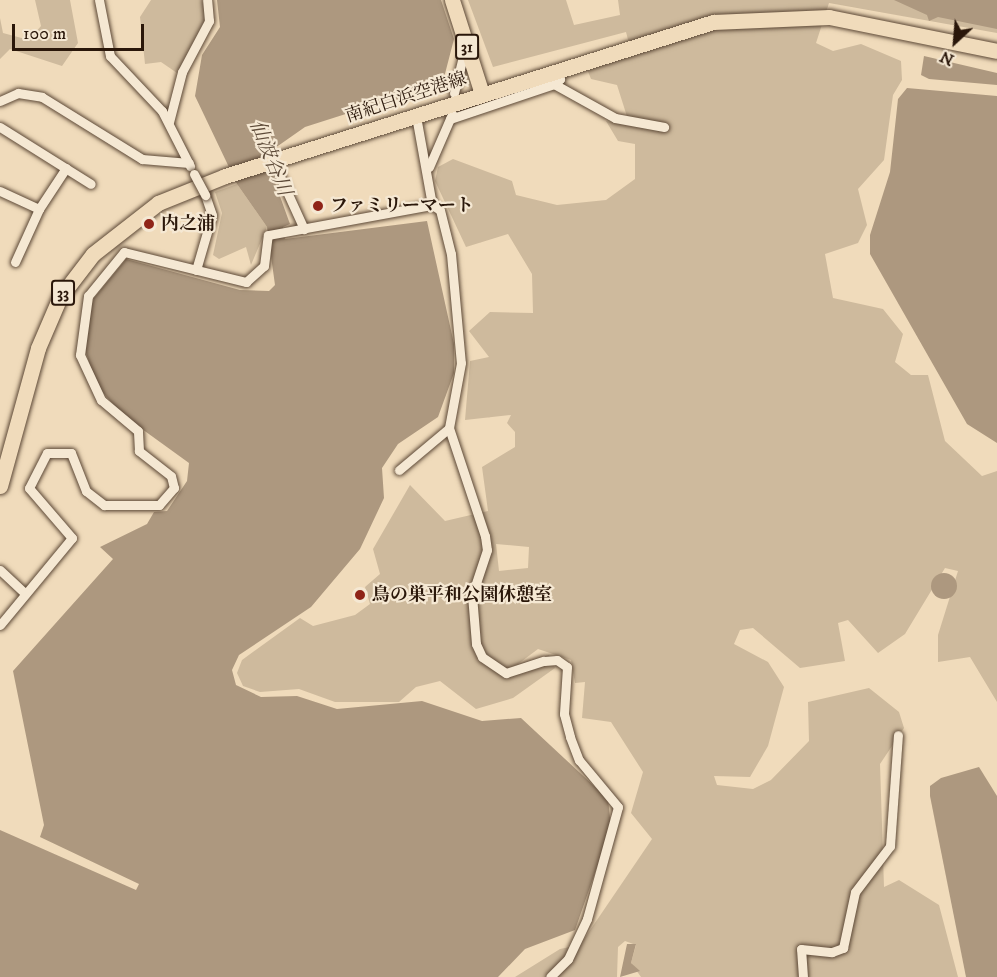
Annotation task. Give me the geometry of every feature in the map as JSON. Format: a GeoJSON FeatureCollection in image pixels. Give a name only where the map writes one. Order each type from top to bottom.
{"type":"FeatureCollection","features":[{"type":"Feature","properties":{"kind":"main road","name":"31"},"geometry":{"type":"LineString","coordinates":[[452,0],[482,94]]}},
{"type":"Feature","properties":{"kind":"main road","name":"南紀白浜空港線"},"geometry":{"type":"LineString","coordinates":[[0,486],[45,327],[73,277],[152,206],[225,176],[482,94],[555,76],[675,31],[764,16],[829,17],[997,51]]}},
{"type":"Feature","properties":{"kind":"street"},"geometry":{"type":"LineString","coordinates":[[99,0],[110,56],[169,122],[205,195],[212,215],[196,270]]}},
{"type":"Feature","properties":{"kind":"street"},"geometry":{"type":"LineString","coordinates":[[169,122],[182,72],[209,21],[207,0]]}},
{"type":"Feature","properties":{"kind":"street"},"geometry":{"type":"LineString","coordinates":[[454,93],[466,44]]}},
{"type":"Feature","properties":{"kind":"street"},"geometry":{"type":"LineString","coordinates":[[429,167],[451,116],[555,76],[615,118],[664,128]]}},
{"type":"Feature","properties":{"kind":"street"},"geometry":{"type":"LineString","coordinates":[[0,101],[27,93],[142,159],[189,164]]}},
{"type":"Feature","properties":{"kind":"street"},"geometry":{"type":"LineString","coordinates":[[416,116],[429,167],[432,204]]}},
{"type":"Feature","properties":{"kind":"street"},"geometry":{"type":"LineString","coordinates":[[0,128],[92,184]]}},
{"type":"Feature","properties":{"kind":"street"},"geometry":{"type":"LineString","coordinates":[[271,162],[304,229]]}},
{"type":"Feature","properties":{"kind":"street"},"geometry":{"type":"LineString","coordinates":[[15,262],[39,209],[66,168]]}},
{"type":"Feature","properties":{"kind":"street"},"geometry":{"type":"LineString","coordinates":[[0,190],[39,209]]}},
{"type":"Feature","properties":{"kind":"street"},"geometry":{"type":"LineString","coordinates":[[0,626],[72,538],[29,488],[47,453],[71,453],[86,491],[104,505],[159,505],[172,493],[171,476],[139,451],[139,432],[114,415],[93,388],[82,363],[79,334],[88,296],[124,252],[250,281],[266,260],[268,235],[432,204],[440,210],[451,254],[461,363],[449,428],[485,536],[487,550],[472,595],[476,644],[492,667],[506,674],[544,661],[557,660],[567,667],[564,714],[570,737],[583,765],[618,807],[587,919],[568,959],[550,977]]}},
{"type":"Feature","properties":{"kind":"street"},"geometry":{"type":"LineString","coordinates":[[399,470],[449,428]]}},
{"type":"Feature","properties":{"kind":"street"},"geometry":{"type":"LineString","coordinates":[[0,570],[25,593]]}},
{"type":"Feature","properties":{"kind":"street"},"geometry":{"type":"LineString","coordinates":[[802,977],[801,949],[832,952],[847,942],[846,914],[855,892],[890,846],[898,735]]}},
{"type":"Feature","properties":{"kind":"shaded area"},"geometry":{"type":"Polygon","coordinates":[[[35,0],[70,0],[78,43],[62,66],[10,49],[0,59],[0,18],[3,33],[29,40],[41,26],[35,0]]]}},
{"type":"Feature","properties":{"kind":"shaded area"},"geometry":{"type":"Polygon","coordinates":[[[151,0],[202,0],[206,18],[177,73],[161,62],[145,64],[140,17],[151,0]]]}},
{"type":"Feature","properties":{"kind":"shaded area"},"geometry":{"type":"Polygon","coordinates":[[[217,0],[441,0],[454,39],[440,93],[405,103],[377,104],[305,127],[265,155],[290,224],[283,227],[285,239],[427,221],[454,344],[454,373],[438,417],[398,444],[382,468],[384,498],[360,549],[311,607],[239,655],[232,670],[236,685],[261,697],[297,696],[337,709],[422,701],[482,721],[521,718],[608,799],[611,827],[575,930],[525,949],[498,977],[0,977],[0,830],[136,890],[139,884],[40,837],[44,825],[13,671],[113,559],[100,547],[147,524],[154,512],[167,511],[187,481],[189,463],[124,416],[96,385],[81,336],[94,298],[126,259],[240,290],[269,291],[275,285],[267,227],[237,184],[195,96],[202,55],[220,27],[217,0]]]}},
{"type":"Feature","properties":{"kind":"shaded area"},"geometry":{"type":"Polygon","coordinates":[[[468,0],[566,0],[574,25],[620,15],[618,0],[997,0],[997,33],[829,3],[816,43],[833,51],[861,44],[901,61],[902,80],[893,95],[884,160],[858,189],[867,225],[858,243],[825,254],[833,298],[883,309],[903,334],[895,362],[911,375],[928,375],[945,441],[982,476],[997,471],[997,702],[970,657],[938,662],[938,635],[958,571],[945,568],[905,634],[878,653],[848,620],[838,623],[845,661],[800,668],[753,628],[740,630],[734,644],[768,662],[784,687],[768,746],[750,777],[714,776],[717,785],[753,789],[771,780],[809,741],[808,702],[869,688],[899,712],[904,728],[880,764],[884,887],[899,880],[939,905],[958,977],[641,977],[631,963],[636,945],[625,941],[618,947],[617,977],[515,977],[560,949],[580,945],[652,839],[631,813],[643,772],[611,722],[582,718],[585,682],[575,683],[571,660],[538,649],[518,664],[549,655],[555,668],[513,698],[476,709],[440,681],[416,687],[399,702],[335,702],[299,689],[260,692],[243,686],[237,673],[242,660],[300,618],[313,626],[355,615],[370,604],[365,587],[380,574],[373,549],[410,485],[445,521],[488,511],[482,467],[515,447],[515,432],[507,423],[511,415],[465,420],[470,361],[489,357],[469,331],[490,312],[533,313],[532,274],[508,234],[466,247],[435,181],[438,167],[453,159],[512,181],[516,195],[557,205],[606,200],[635,179],[635,144],[618,141],[606,121],[630,126],[617,85],[591,79],[585,64],[631,51],[626,32],[493,67],[468,0]],[[496,544],[499,571],[528,568],[529,547],[496,544]]]}},
{"type":"Feature","properties":{"kind":"shaded area"},"geometry":{"type":"Polygon","coordinates":[[[894,0],[997,0],[997,29],[938,17],[929,21],[927,15],[894,0]]]}},
{"type":"Feature","properties":{"kind":"shaded area"},"geometry":{"type":"Polygon","coordinates":[[[924,56],[997,73],[997,85],[929,79],[921,75],[924,56]]]}},
{"type":"Feature","properties":{"kind":"shaded area"},"geometry":{"type":"Polygon","coordinates":[[[907,88],[997,96],[997,443],[967,424],[870,254],[870,235],[890,172],[898,99],[907,88]]]}},
{"type":"Feature","properties":{"kind":"shaded area"},"geometry":{"type":"Polygon","coordinates":[[[237,184],[267,227],[251,265],[246,247],[219,259],[213,255],[222,213],[215,192],[237,184]]]}},
{"type":"Feature","properties":{"kind":"shaded area"},"geometry":{"type":"Polygon","coordinates":[[[944,573],[953,577],[957,586],[953,595],[944,599],[935,595],[931,586],[935,577],[944,573]]]}},
{"type":"Feature","properties":{"kind":"shaded area"},"geometry":{"type":"Polygon","coordinates":[[[979,767],[997,796],[997,977],[966,977],[930,796],[930,786],[941,778],[979,767]]]}},
{"type":"Feature","properties":{"kind":"shaded area"},"geometry":{"type":"Polygon","coordinates":[[[627,944],[636,944],[631,963],[640,971],[620,977],[627,944]]]}},
{"type":"Feature","properties":{"kind":"place","name":"ファミリーマート"},"geometry":{"type":"Point","coordinates":[318,206]}},
{"type":"Feature","properties":{"kind":"place","name":"内之浦"},"geometry":{"type":"Point","coordinates":[149,224]}},
{"type":"Feature","properties":{"kind":"place","name":"鳥の巣平和公園休憩室"},"geometry":{"type":"Point","coordinates":[360,595]}},
{"type":"Feature","properties":{"kind":"water label","name":"仙波谷川"},"geometry":{"type":"Point","coordinates":[270,158]}}]}
